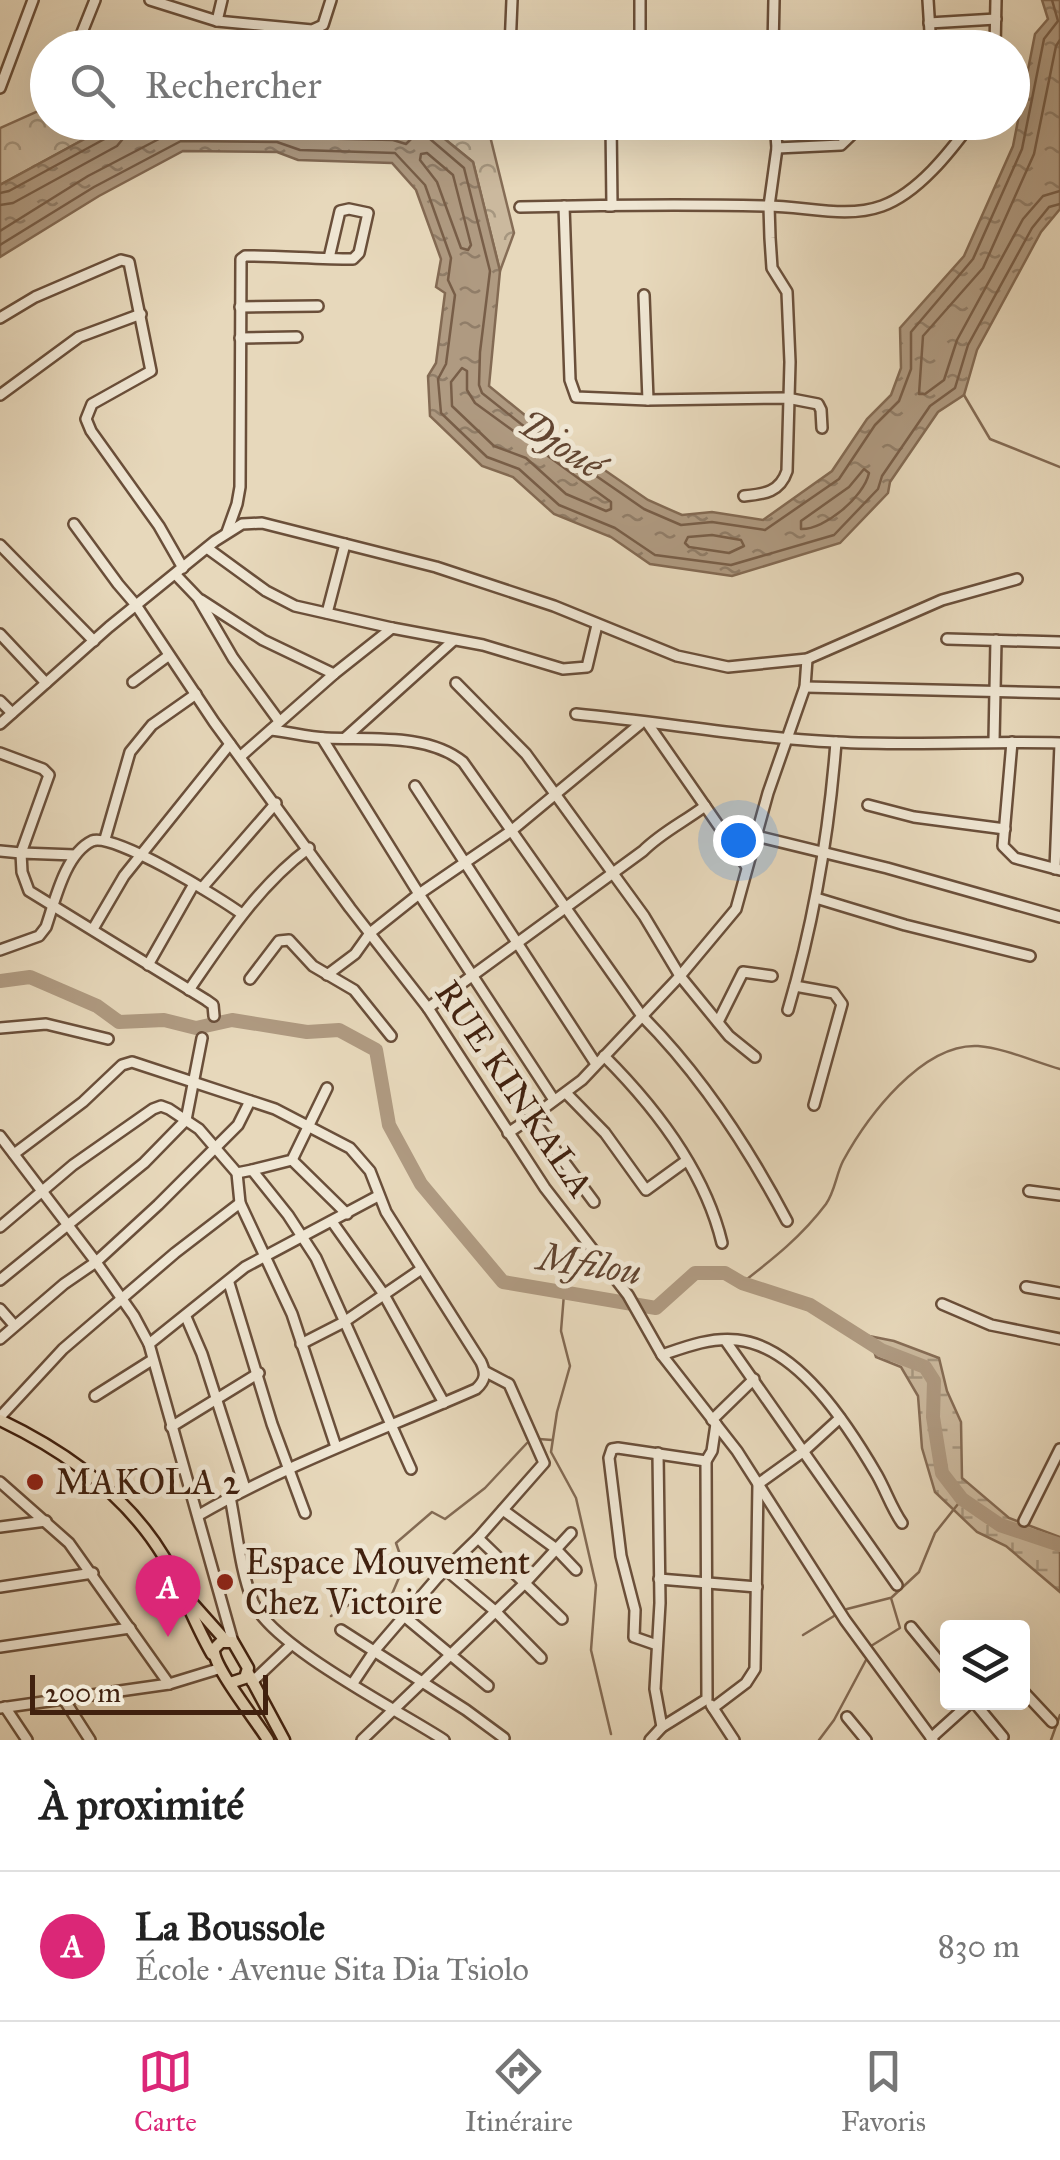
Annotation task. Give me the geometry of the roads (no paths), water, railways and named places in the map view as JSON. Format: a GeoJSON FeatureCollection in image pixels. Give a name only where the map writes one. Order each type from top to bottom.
{"type":"FeatureCollection","features":[{"type":"Feature","properties":{"kind":"main road"},"geometry":{"type":"LineString","coordinates":[[0,1418],[67,1456],[129,1509],[183,1592],[218,1668],[268,1740]]}},
{"type":"Feature","properties":{"kind":"main road"},"geometry":{"type":"LineString","coordinates":[[183,1592],[243,1655],[250,1678],[284,1740]]}},
{"type":"Feature","properties":{"kind":"main road"},"geometry":{"type":"LineString","coordinates":[[212,1654],[217,1645],[230,1641]]}},
{"type":"Feature","properties":{"kind":"main road"},"geometry":{"type":"LineString","coordinates":[[230,1683],[250,1678]]}},
{"type":"Feature","properties":{"kind":"street"},"geometry":{"type":"LineString","coordinates":[[0,88],[33,0]]}},
{"type":"Feature","properties":{"kind":"street"},"geometry":{"type":"LineString","coordinates":[[83,30],[95,0]]}},
{"type":"Feature","properties":{"kind":"street"},"geometry":{"type":"LineString","coordinates":[[150,0],[216,21],[312,30],[324,25],[331,0]]}},
{"type":"Feature","properties":{"kind":"street"},"geometry":{"type":"LineString","coordinates":[[216,21],[222,0]]}},
{"type":"Feature","properties":{"kind":"street"},"geometry":{"type":"LineString","coordinates":[[511,30],[512,0]]}},
{"type":"Feature","properties":{"kind":"street"},"geometry":{"type":"LineString","coordinates":[[640,0],[640,30]]}},
{"type":"Feature","properties":{"kind":"street"},"geometry":{"type":"LineString","coordinates":[[773,30],[774,0]]}},
{"type":"Feature","properties":{"kind":"street"},"geometry":{"type":"LineString","coordinates":[[928,0],[929,30]]}},
{"type":"Feature","properties":{"kind":"street"},"geometry":{"type":"LineString","coordinates":[[995,30],[996,0]]}},
{"type":"Feature","properties":{"kind":"street"},"geometry":{"type":"LineString","coordinates":[[928,22],[996,20]]}},
{"type":"Feature","properties":{"kind":"street"},"geometry":{"type":"LineString","coordinates":[[608,206],[612,206],[611,140]]}},
{"type":"Feature","properties":{"kind":"street"},"geometry":{"type":"LineString","coordinates":[[744,496],[764,494],[783,482],[787,471],[790,362],[786,292],[772,268],[769,206],[776,140]]}},
{"type":"Feature","properties":{"kind":"street"},"geometry":{"type":"LineString","coordinates":[[777,148],[841,145],[846,140]]}},
{"type":"Feature","properties":{"kind":"street"},"geometry":{"type":"LineString","coordinates":[[520,208],[769,206],[846,212],[884,205],[901,196],[957,140]]}},
{"type":"Feature","properties":{"kind":"street"},"geometry":{"type":"LineString","coordinates":[[564,206],[573,392],[585,400],[787,398],[818,404],[822,428]]}},
{"type":"Feature","properties":{"kind":"street"},"geometry":{"type":"LineString","coordinates":[[227,532],[240,487],[240,264],[246,256],[329,258],[356,258],[368,213],[340,210],[329,258]]}},
{"type":"Feature","properties":{"kind":"street"},"geometry":{"type":"LineString","coordinates":[[0,318],[35,298],[127,260],[151,371],[92,404],[86,420],[160,526],[179,571],[233,658],[279,721]]}},
{"type":"Feature","properties":{"kind":"street"},"geometry":{"type":"LineString","coordinates":[[644,295],[648,400]]}},
{"type":"Feature","properties":{"kind":"street"},"geometry":{"type":"LineString","coordinates":[[240,307],[318,306]]}},
{"type":"Feature","properties":{"kind":"street"},"geometry":{"type":"LineString","coordinates":[[0,395],[78,338],[140,314]]}},
{"type":"Feature","properties":{"kind":"street"},"geometry":{"type":"LineString","coordinates":[[240,338],[298,337]]}},
{"type":"Feature","properties":{"kind":"street"},"geometry":{"type":"LineString","coordinates":[[0,724],[136,605],[242,524],[262,522],[405,558],[516,592],[699,663],[728,667],[807,660],[942,600],[1018,579]]}},
{"type":"Feature","properties":{"kind":"street","name":"RUE KINKALA"},"geometry":{"type":"LineString","coordinates":[[74,524],[136,605],[230,744],[428,1008],[508,1133],[628,1295],[662,1355],[737,1451],[845,1620],[931,1739]]}},
{"type":"Feature","properties":{"kind":"street"},"geometry":{"type":"LineString","coordinates":[[327,613],[345,544]]}},
{"type":"Feature","properties":{"kind":"street"},"geometry":{"type":"LineString","coordinates":[[0,545],[94,640]]}},
{"type":"Feature","properties":{"kind":"street"},"geometry":{"type":"LineString","coordinates":[[207,548],[266,591],[295,606],[454,640],[563,669],[586,667],[596,625]]}},
{"type":"Feature","properties":{"kind":"street"},"geometry":{"type":"LineString","coordinates":[[198,598],[262,640],[334,674]]}},
{"type":"Feature","properties":{"kind":"street"},"geometry":{"type":"LineString","coordinates":[[241,756],[392,628]]}},
{"type":"Feature","properties":{"kind":"street"},"geometry":{"type":"LineString","coordinates":[[0,634],[46,683]]}},
{"type":"Feature","properties":{"kind":"street"},"geometry":{"type":"LineString","coordinates":[[344,738],[454,640]]}},
{"type":"Feature","properties":{"kind":"street"},"geometry":{"type":"LineString","coordinates":[[947,640],[1060,642]]}},
{"type":"Feature","properties":{"kind":"street"},"geometry":{"type":"LineString","coordinates":[[994,742],[996,640]]}},
{"type":"Feature","properties":{"kind":"street"},"geometry":{"type":"LineString","coordinates":[[133,682],[168,656]]}},
{"type":"Feature","properties":{"kind":"street"},"geometry":{"type":"LineString","coordinates":[[508,1133],[533,1120],[566,1094],[680,976],[736,908],[786,737],[805,687],[807,660]]}},
{"type":"Feature","properties":{"kind":"street"},"geometry":{"type":"LineString","coordinates":[[456,683],[526,754],[666,950],[680,976],[739,1046],[755,1057]]}},
{"type":"Feature","properties":{"kind":"street"},"geometry":{"type":"LineString","coordinates":[[805,687],[1060,693]]}},
{"type":"Feature","properties":{"kind":"street"},"geometry":{"type":"LineString","coordinates":[[106,839],[130,752],[152,725],[196,694]]}},
{"type":"Feature","properties":{"kind":"street"},"geometry":{"type":"LineString","coordinates":[[0,701],[12,713]]}},
{"type":"Feature","properties":{"kind":"street"},"geometry":{"type":"LineString","coordinates":[[576,714],[836,742],[1012,742],[1060,744],[1057,870],[1007,852],[1003,846],[1012,742]]}},
{"type":"Feature","properties":{"kind":"street"},"geometry":{"type":"LineString","coordinates":[[326,976],[355,954],[370,933],[419,894],[511,831],[644,724]]}},
{"type":"Feature","properties":{"kind":"street"},"geometry":{"type":"LineString","coordinates":[[644,724],[746,867]]}},
{"type":"Feature","properties":{"kind":"street"},"geometry":{"type":"LineString","coordinates":[[271,730],[322,738],[418,743],[452,753],[464,762],[642,1016],[670,1044],[767,1184],[787,1221]]}},
{"type":"Feature","properties":{"kind":"street"},"geometry":{"type":"LineString","coordinates":[[322,738],[554,1100]]}},
{"type":"Feature","properties":{"kind":"street"},"geometry":{"type":"LineString","coordinates":[[788,1010],[825,853],[836,742]]}},
{"type":"Feature","properties":{"kind":"street"},"geometry":{"type":"LineString","coordinates":[[93,929],[111,894],[230,744]]}},
{"type":"Feature","properties":{"kind":"street"},"geometry":{"type":"LineString","coordinates":[[0,753],[49,775],[21,853],[29,891],[213,1006],[214,1016]]}},
{"type":"Feature","properties":{"kind":"street"},"geometry":{"type":"LineString","coordinates":[[415,786],[596,1064]]}},
{"type":"Feature","properties":{"kind":"street"},"geometry":{"type":"LineString","coordinates":[[148,966],[198,886],[276,803]]}},
{"type":"Feature","properties":{"kind":"street"},"geometry":{"type":"LineString","coordinates":[[868,805],[914,817],[1005,829]]}},
{"type":"Feature","properties":{"kind":"street"},"geometry":{"type":"LineString","coordinates":[[428,1008],[643,851],[662,832],[705,806]]}},
{"type":"Feature","properties":{"kind":"street"},"geometry":{"type":"LineString","coordinates":[[756,836],[1060,917]]}},
{"type":"Feature","properties":{"kind":"street"},"geometry":{"type":"LineString","coordinates":[[0,949],[38,936],[46,927],[74,855],[95,840],[106,839],[142,856],[242,914]]}},
{"type":"Feature","properties":{"kind":"street"},"geometry":{"type":"LineString","coordinates":[[189,990],[242,914],[278,874],[309,848]]}},
{"type":"Feature","properties":{"kind":"street"},"geometry":{"type":"LineString","coordinates":[[0,851],[74,855]]}},
{"type":"Feature","properties":{"kind":"street"},"geometry":{"type":"LineString","coordinates":[[816,898],[1030,956]]}},
{"type":"Feature","properties":{"kind":"street"},"geometry":{"type":"LineString","coordinates":[[250,979],[284,938],[326,976],[342,980],[354,990],[391,1036]]}},
{"type":"Feature","properties":{"kind":"street"},"geometry":{"type":"LineString","coordinates":[[718,1022],[743,972],[772,976]]}},
{"type":"Feature","properties":{"kind":"street"},"geometry":{"type":"LineString","coordinates":[[795,986],[834,992],[842,1004],[814,1105]]}},
{"type":"Feature","properties":{"kind":"street"},"geometry":{"type":"LineString","coordinates":[[0,1028],[46,1024],[108,1039]]}},
{"type":"Feature","properties":{"kind":"street"},"geometry":{"type":"LineString","coordinates":[[0,1280],[144,1163],[186,1120],[202,1038]]}},
{"type":"Feature","properties":{"kind":"street"},"geometry":{"type":"LineString","coordinates":[[604,1056],[629,1081],[686,1161],[709,1200],[722,1243]]}},
{"type":"Feature","properties":{"kind":"street"},"geometry":{"type":"LineString","coordinates":[[14,1154],[83,1102],[122,1065],[132,1062],[192,1080],[310,1125],[350,1148],[370,1170],[378,1196],[420,1270],[486,1372],[509,1384],[544,1462],[404,1616],[353,1683]]}},
{"type":"Feature","properties":{"kind":"street"},"geometry":{"type":"LineString","coordinates":[[236,1173],[292,1160],[328,1088]]}},
{"type":"Feature","properties":{"kind":"street"},"geometry":{"type":"LineString","coordinates":[[566,1094],[604,1133],[646,1190],[686,1161]]}},
{"type":"Feature","properties":{"kind":"street"},"geometry":{"type":"LineString","coordinates":[[0,1339],[96,1262],[158,1205],[238,1125],[250,1101]]}},
{"type":"Feature","properties":{"kind":"street"},"geometry":{"type":"LineString","coordinates":[[0,1226],[73,1164],[152,1108],[161,1106],[186,1120],[215,1144],[236,1173],[240,1203],[292,1314],[336,1446]]}},
{"type":"Feature","properties":{"kind":"street"},"geometry":{"type":"LineString","coordinates":[[533,1120],[594,1202]]}},
{"type":"Feature","properties":{"kind":"street"},"geometry":{"type":"LineString","coordinates":[[2,1142],[96,1262],[148,1344],[199,1514],[230,1641]]}},
{"type":"Feature","properties":{"kind":"street"},"geometry":{"type":"LineString","coordinates":[[292,1160],[347,1214]]}},
{"type":"Feature","properties":{"kind":"street"},"geometry":{"type":"LineString","coordinates":[[252,1170],[304,1238],[328,1282],[412,1468]]}},
{"type":"Feature","properties":{"kind":"street"},"geometry":{"type":"LineString","coordinates":[[1029,1191],[1060,1194]]}},
{"type":"Feature","properties":{"kind":"street"},"geometry":{"type":"LineString","coordinates":[[148,1344],[263,1256],[334,1223],[378,1196]]}},
{"type":"Feature","properties":{"kind":"street"},"geometry":{"type":"LineString","coordinates":[[0,1418],[63,1349],[240,1203]]}},
{"type":"Feature","properties":{"kind":"street"},"geometry":{"type":"LineString","coordinates":[[334,1223],[383,1293],[444,1403]]}},
{"type":"Feature","properties":{"kind":"street"},"geometry":{"type":"LineString","coordinates":[[301,1344],[344,1322],[420,1270]]}},
{"type":"Feature","properties":{"kind":"street"},"geometry":{"type":"LineString","coordinates":[[229,1283],[305,1514]]}},
{"type":"Feature","properties":{"kind":"street"},"geometry":{"type":"LineString","coordinates":[[1026,1287],[1060,1293]]}},
{"type":"Feature","properties":{"kind":"street"},"geometry":{"type":"LineString","coordinates":[[942,1304],[992,1324],[1060,1339]]}},
{"type":"Feature","properties":{"kind":"street"},"geometry":{"type":"LineString","coordinates":[[0,1309],[14,1325]]}},
{"type":"Feature","properties":{"kind":"street"},"geometry":{"type":"LineString","coordinates":[[186,1317],[246,1488]]}},
{"type":"Feature","properties":{"kind":"street"},"geometry":{"type":"LineString","coordinates":[[725,1340],[897,1585]]}},
{"type":"Feature","properties":{"kind":"street"},"geometry":{"type":"LineString","coordinates":[[662,1355],[686,1346],[725,1340],[753,1344],[802,1373],[840,1418],[876,1473],[902,1523]]}},
{"type":"Feature","properties":{"kind":"street"},"geometry":{"type":"LineString","coordinates":[[95,1396],[152,1360]]}},
{"type":"Feature","properties":{"kind":"street"},"geometry":{"type":"LineString","coordinates":[[199,1514],[336,1446],[476,1389],[486,1372]]}},
{"type":"Feature","properties":{"kind":"street"},"geometry":{"type":"LineString","coordinates":[[171,1428],[259,1373]]}},
{"type":"Feature","properties":{"kind":"street"},"geometry":{"type":"LineString","coordinates":[[734,1740],[710,1703],[706,1582],[709,1456],[714,1422],[754,1379]]}},
{"type":"Feature","properties":{"kind":"street"},"geometry":{"type":"LineString","coordinates":[[650,1740],[662,1727],[746,1684],[755,1669],[758,1484],[804,1451],[840,1418]]}},
{"type":"Feature","properties":{"kind":"street"},"geometry":{"type":"LineString","coordinates":[[656,1644],[634,1637],[635,1610],[620,1556],[609,1458],[612,1449],[709,1456],[737,1451]]}},
{"type":"Feature","properties":{"kind":"street"},"geometry":{"type":"LineString","coordinates":[[1024,1522],[1060,1450]]}},
{"type":"Feature","properties":{"kind":"street"},"geometry":{"type":"LineString","coordinates":[[658,1453],[656,1708],[662,1727]]}},
{"type":"Feature","properties":{"kind":"street"},"geometry":{"type":"LineString","coordinates":[[1047,1472],[1060,1476]]}},
{"type":"Feature","properties":{"kind":"street"},"geometry":{"type":"LineString","coordinates":[[0,1482],[46,1520],[93,1573],[168,1684]]}},
{"type":"Feature","properties":{"kind":"street"},"geometry":{"type":"LineString","coordinates":[[230,1497],[254,1603],[266,1621],[291,1645],[444,1740]]}},
{"type":"Feature","properties":{"kind":"street"},"geometry":{"type":"LineString","coordinates":[[503,1510],[554,1548],[576,1570]]}},
{"type":"Feature","properties":{"kind":"street"},"geometry":{"type":"LineString","coordinates":[[0,1527],[46,1520]]}},
{"type":"Feature","properties":{"kind":"street"},"geometry":{"type":"LineString","coordinates":[[362,1740],[571,1534]]}},
{"type":"Feature","properties":{"kind":"street"},"geometry":{"type":"LineString","coordinates":[[478,1538],[562,1619]]}},
{"type":"Feature","properties":{"kind":"street"},"geometry":{"type":"LineString","coordinates":[[445,1569],[496,1611],[541,1658]]}},
{"type":"Feature","properties":{"kind":"street"},"geometry":{"type":"LineString","coordinates":[[0,1586],[93,1573]]}},
{"type":"Feature","properties":{"kind":"street"},"geometry":{"type":"LineString","coordinates":[[659,1579],[757,1587]]}},
{"type":"Feature","properties":{"kind":"street"},"geometry":{"type":"LineString","coordinates":[[404,1616],[488,1686]]}},
{"type":"Feature","properties":{"kind":"street"},"geometry":{"type":"LineString","coordinates":[[911,1627],[940,1662]]}},
{"type":"Feature","properties":{"kind":"street"},"geometry":{"type":"LineString","coordinates":[[0,1647],[130,1628]]}},
{"type":"Feature","properties":{"kind":"street"},"geometry":{"type":"LineString","coordinates":[[341,1630],[504,1738]]}},
{"type":"Feature","properties":{"kind":"street"},"geometry":{"type":"LineString","coordinates":[[250,1678],[291,1645]]}},
{"type":"Feature","properties":{"kind":"street"},"geometry":{"type":"LineString","coordinates":[[27,1740],[3,1707],[168,1684],[218,1668]]}},
{"type":"Feature","properties":{"kind":"street"},"geometry":{"type":"LineString","coordinates":[[63,1698],[90,1740]]}},
{"type":"Feature","properties":{"kind":"street"},"geometry":{"type":"LineString","coordinates":[[1030,1699],[1052,1722]]}},
{"type":"Feature","properties":{"kind":"street"},"geometry":{"type":"LineString","coordinates":[[931,1739],[964,1710]]}},
{"type":"Feature","properties":{"kind":"street"},"geometry":{"type":"LineString","coordinates":[[980,1710],[1003,1736]]}},
{"type":"Feature","properties":{"kind":"street"},"geometry":{"type":"LineString","coordinates":[[847,1717],[866,1740]]}},
{"type":"Feature","properties":{"kind":"water","name":"Djoué"},"geometry":{"type":"Polygon","coordinates":[[[1042,0],[1060,0],[1060,209],[1041,232],[977,350],[964,395],[938,412],[890,482],[888,493],[840,543],[732,576],[650,564],[611,537],[554,514],[513,477],[482,466],[430,416],[428,376],[436,363],[445,293],[436,287],[441,259],[416,190],[392,163],[298,160],[277,152],[183,151],[99,196],[0,257],[0,185],[83,140],[446,140],[473,162],[500,271],[489,386],[648,500],[682,515],[712,512],[763,520],[832,471],[867,419],[891,395],[901,368],[900,328],[964,256],[1014,140],[1030,140],[1030,59],[1035,34],[1048,19],[1042,0]]]}},
{"type":"Feature","properties":{"kind":"waterway"},"geometry":{"type":"LineString","coordinates":[[964,395],[990,439],[1060,467]]}},
{"type":"Feature","properties":{"kind":"waterway","name":"Mfilou"},"geometry":{"type":"LineString","coordinates":[[0,981],[30,977],[97,1006],[119,1022],[164,1020],[196,1028],[232,1020],[307,1032],[339,1030],[376,1050],[389,1125],[421,1184],[503,1282],[656,1308],[695,1273],[725,1273],[742,1283],[810,1305],[881,1350],[925,1367],[934,1381],[933,1417],[942,1473],[962,1499],[1000,1525],[1060,1545]]}},
{"type":"Feature","properties":{"kind":"waterway"},"geometry":{"type":"LineString","coordinates":[[742,1283],[817,1216],[866,1124],[917,1069],[957,1048],[978,1046],[1060,1069]]}},
{"type":"Feature","properties":{"kind":"waterway"},"geometry":{"type":"LineString","coordinates":[[564,1294],[561,1331],[570,1366],[551,1452],[576,1498],[596,1585],[591,1650],[611,1734]]}},
{"type":"Feature","properties":{"kind":"waterway"},"geometry":{"type":"LineString","coordinates":[[539,1439],[552,1440]]}},
{"type":"Feature","properties":{"kind":"waterway"},"geometry":{"type":"LineString","coordinates":[[331,1616],[360,1598],[373,1607],[389,1601],[404,1566],[396,1543],[432,1512],[445,1519],[485,1488],[527,1443]]}},
{"type":"Feature","properties":{"kind":"waterway"},"geometry":{"type":"LineString","coordinates":[[871,1646],[900,1628],[891,1598],[919,1572],[935,1533],[962,1499]]}},
{"type":"Feature","properties":{"kind":"waterway"},"geometry":{"type":"LineString","coordinates":[[847,1609],[890,1598]]}},
{"type":"Feature","properties":{"kind":"waterway"},"geometry":{"type":"LineString","coordinates":[[803,1635],[834,1616]]}},
{"type":"Feature","properties":{"kind":"waterway"},"geometry":{"type":"LineString","coordinates":[[819,1740],[866,1660]]}},
{"type":"Feature","properties":{"kind":"waterway"},"geometry":{"type":"LineString","coordinates":[[1051,1740],[1060,1715]]}},
{"type":"Feature","properties":{"kind":"place","name":"MAKOLA 2"},"geometry":{"type":"Point","coordinates":[35,1482]}},
{"type":"Feature","properties":{"kind":"place","name":"Espace Mouvement Chez Victoire"},"geometry":{"type":"Point","coordinates":[225,1582]}},
{"type":"Feature","properties":{"kind":"place","name":"La Boussole"},"geometry":{"type":"Point","coordinates":[168,1637]}}]}
